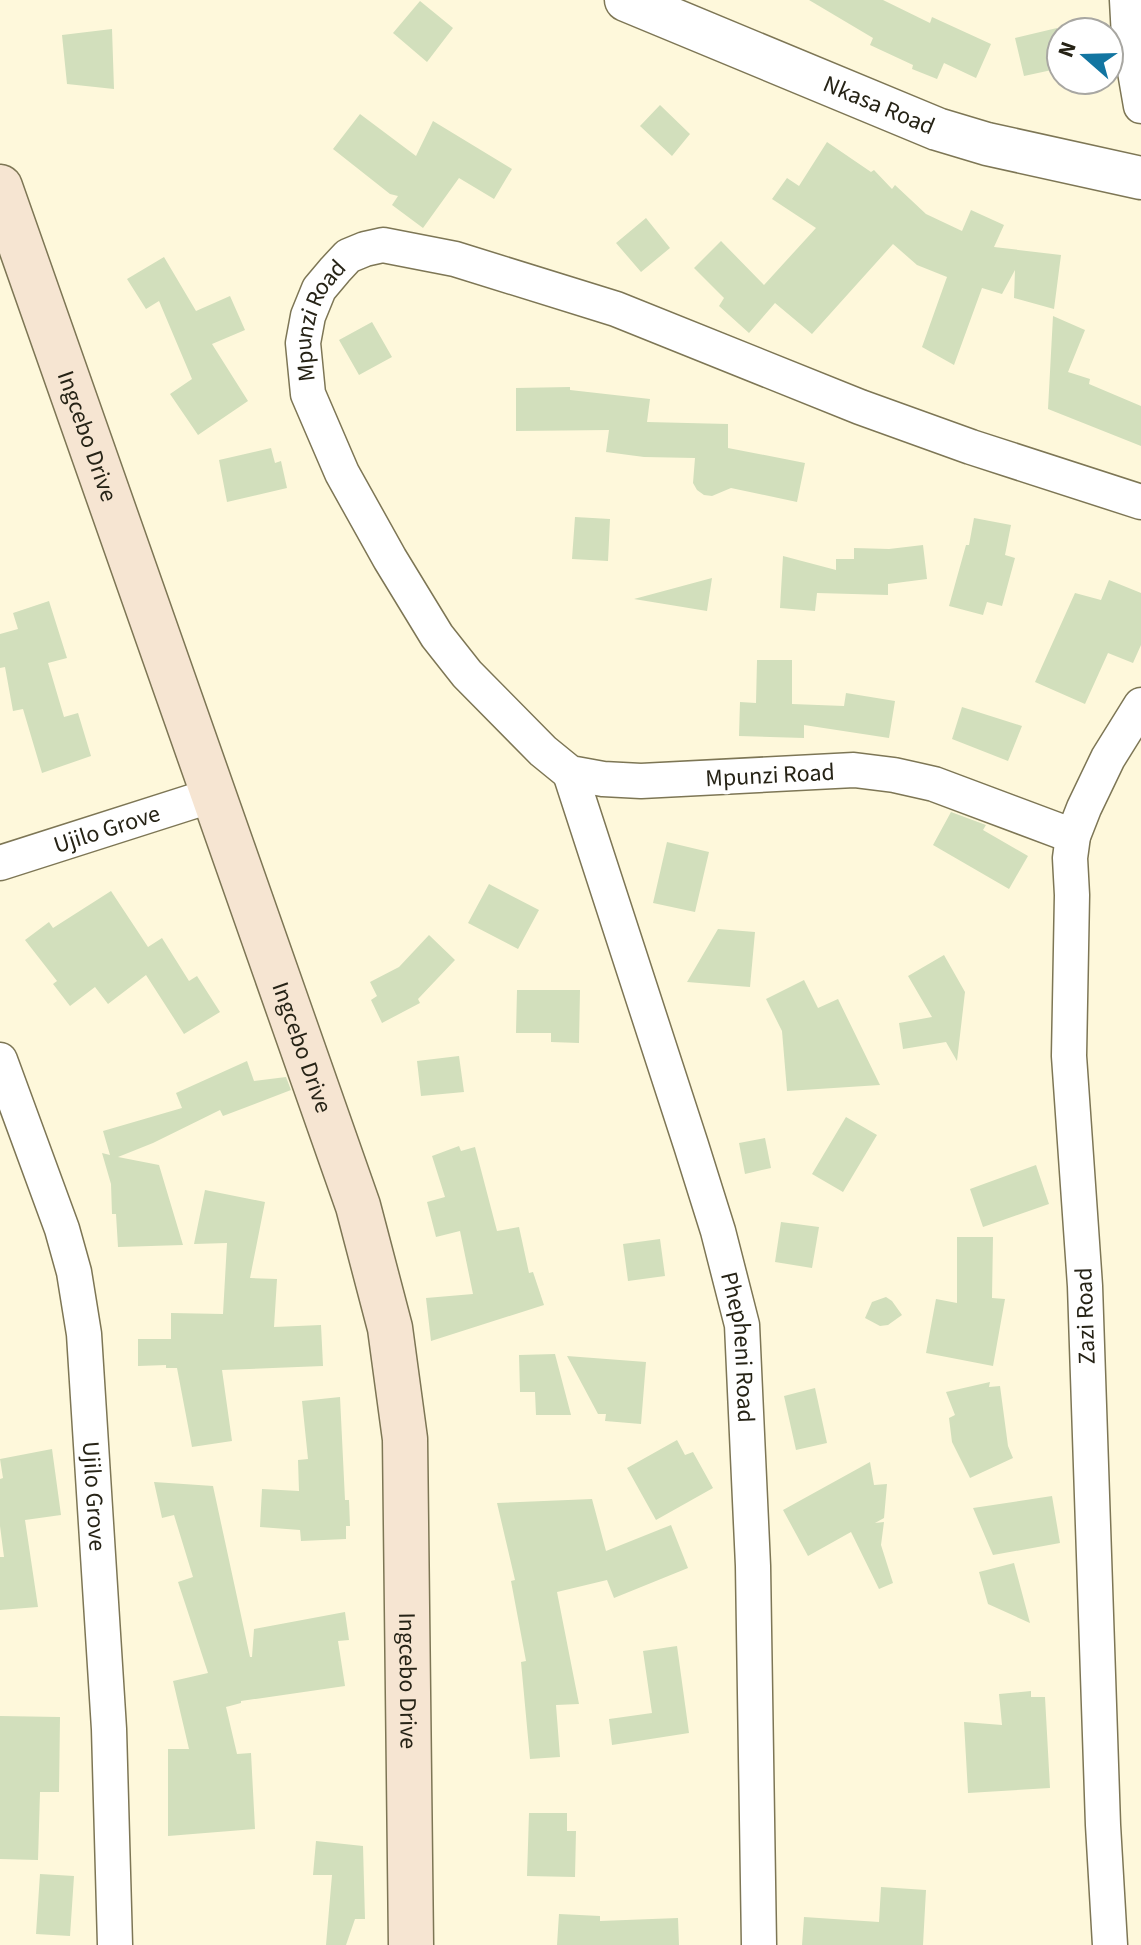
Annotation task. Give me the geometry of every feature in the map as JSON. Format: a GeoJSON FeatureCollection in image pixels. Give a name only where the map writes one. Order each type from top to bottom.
{"type":"FeatureCollection","features":[{"type":"Feature","properties":{"kind":"main road","name":"Ingcebo Drive"},"geometry":{"type":"LineString","coordinates":[[0,187],[358,1206],[390,1328],[401,1394],[407,1492],[411,1945]]}},
{"type":"Feature","properties":{"kind":"street","name":"Nkasa Road"},"geometry":{"type":"LineString","coordinates":[[626,0],[937,129],[987,144],[1141,178]]}},
{"type":"Feature","properties":{"kind":"street"},"geometry":{"type":"LineString","coordinates":[[1127,0],[1129,37],[1141,106]]}},
{"type":"Feature","properties":{"kind":"street","name":"Mpunzi Road"},"geometry":{"type":"LineString","coordinates":[[1073,836],[934,784],[881,773],[854,770],[641,781],[570,773],[543,751],[467,674],[437,636],[342,473],[308,394],[303,343],[308,316],[319,289],[348,256],[383,245],[455,259],[616,309],[860,407],[1141,502]]}},
{"type":"Feature","properties":{"kind":"street","name":"Zazi Road"},"geometry":{"type":"LineString","coordinates":[[1110,1945],[1085,1286],[1069,1056],[1070,858],[1073,836],[1108,758],[1141,705]]}},
{"type":"Feature","properties":{"kind":"street","name":"Phepheni Road"},"geometry":{"type":"LineString","coordinates":[[570,773],[696,1159],[742,1325],[753,1566],[759,1945]]}},
{"type":"Feature","properties":{"kind":"street","name":"Ujilo Grove"},"geometry":{"type":"LineString","coordinates":[[0,863],[213,795]]}},
{"type":"Feature","properties":{"kind":"street","name":"Ujilo Grove"},"geometry":{"type":"LineString","coordinates":[[0,1060],[62,1229],[74,1272],[84,1334],[109,1729],[115,1945]]}},
{"type":"Feature","properties":{"kind":"building"},"geometry":{"type":"Polygon","coordinates":[[[809,0],[883,0],[930,23],[932,17],[991,44],[976,78],[944,63],[937,79],[870,45],[873,38],[809,0]]]}},
{"type":"Feature","properties":{"kind":"building"},"geometry":{"type":"Polygon","coordinates":[[[420,1],[453,28],[427,62],[393,33],[420,1]]]}},
{"type":"Feature","properties":{"kind":"building"},"geometry":{"type":"Polygon","coordinates":[[[112,29],[114,89],[67,84],[62,35],[112,29]]]}},
{"type":"Feature","properties":{"kind":"building"},"geometry":{"type":"Polygon","coordinates":[[[1045,31],[1045,71],[1024,76],[1015,38],[1045,31]]]}},
{"type":"Feature","properties":{"kind":"building"},"geometry":{"type":"Polygon","coordinates":[[[660,105],[690,134],[672,156],[640,126],[660,105]]]}},
{"type":"Feature","properties":{"kind":"building"},"geometry":{"type":"Polygon","coordinates":[[[360,114],[416,156],[433,121],[512,169],[494,199],[459,178],[423,228],[392,205],[398,196],[390,194],[333,149],[360,114]]]}},
{"type":"Feature","properties":{"kind":"building"},"geometry":{"type":"Polygon","coordinates":[[[827,142],[871,172],[874,170],[892,189],[895,185],[926,214],[962,231],[971,210],[1004,225],[994,247],[1061,255],[1054,309],[1014,298],[1015,270],[1002,294],[982,288],[954,365],[922,347],[947,277],[917,265],[893,244],[812,334],[775,303],[749,333],[719,306],[724,298],[694,268],[721,241],[764,285],[816,228],[772,199],[787,178],[799,186],[827,142]]]}},
{"type":"Feature","properties":{"kind":"building"},"geometry":{"type":"Polygon","coordinates":[[[646,218],[670,248],[641,272],[616,243],[646,218]]]}},
{"type":"Feature","properties":{"kind":"building"},"geometry":{"type":"Polygon","coordinates":[[[164,257],[196,311],[230,296],[245,330],[212,344],[248,401],[198,435],[170,394],[192,379],[159,301],[146,309],[127,279],[164,257]]]}},
{"type":"Feature","properties":{"kind":"building"},"geometry":{"type":"Polygon","coordinates":[[[1053,316],[1085,330],[1068,372],[1090,379],[1089,384],[1141,406],[1141,446],[1048,409],[1053,316]]]}},
{"type":"Feature","properties":{"kind":"building"},"geometry":{"type":"Polygon","coordinates":[[[372,322],[392,357],[359,375],[339,340],[372,322]]]}},
{"type":"Feature","properties":{"kind":"building"},"geometry":{"type":"Polygon","coordinates":[[[570,387],[570,390],[650,399],[647,422],[728,424],[728,448],[805,463],[797,502],[731,488],[712,496],[704,495],[693,483],[695,458],[644,457],[606,452],[609,430],[516,431],[516,388],[570,387]]]}},
{"type":"Feature","properties":{"kind":"building"},"geometry":{"type":"Polygon","coordinates":[[[271,448],[275,463],[281,461],[287,488],[227,502],[219,460],[271,448]]]}},
{"type":"Feature","properties":{"kind":"building"},"geometry":{"type":"Polygon","coordinates":[[[575,517],[610,519],[608,561],[572,559],[575,517]]]}},
{"type":"Feature","properties":{"kind":"building"},"geometry":{"type":"Polygon","coordinates":[[[974,518],[1011,525],[1005,555],[1015,558],[1002,606],[987,602],[983,615],[949,606],[966,545],[969,545],[974,518]]]}},
{"type":"Feature","properties":{"kind":"building"},"geometry":{"type":"Polygon","coordinates":[[[923,545],[927,579],[888,584],[888,595],[817,593],[815,611],[780,608],[783,556],[836,570],[836,559],[854,559],[854,548],[889,549],[923,545]]]}},
{"type":"Feature","properties":{"kind":"building"},"geometry":{"type":"Polygon","coordinates":[[[712,578],[707,611],[634,599],[712,578]]]}},
{"type":"Feature","properties":{"kind":"building"},"geometry":{"type":"Polygon","coordinates":[[[1109,580],[1141,593],[1141,645],[1133,663],[1108,653],[1085,704],[1035,682],[1075,593],[1101,600],[1109,580]]]}},
{"type":"Feature","properties":{"kind":"building"},"geometry":{"type":"Polygon","coordinates":[[[49,601],[67,658],[48,663],[64,717],[78,713],[91,756],[42,773],[23,709],[13,711],[5,667],[0,668],[0,634],[18,629],[13,613],[49,601]]]}},
{"type":"Feature","properties":{"kind":"building"},"geometry":{"type":"Polygon","coordinates":[[[757,660],[792,660],[792,704],[844,706],[846,693],[895,701],[889,738],[804,725],[804,738],[739,736],[740,702],[756,703],[757,660]]]}},
{"type":"Feature","properties":{"kind":"building"},"geometry":{"type":"Polygon","coordinates":[[[962,707],[1022,726],[1008,761],[952,739],[962,707]]]}},
{"type":"Feature","properties":{"kind":"building"},"geometry":{"type":"Polygon","coordinates":[[[951,812],[986,825],[983,830],[1028,856],[1009,889],[933,845],[951,812]]]}},
{"type":"Feature","properties":{"kind":"building"},"geometry":{"type":"Polygon","coordinates":[[[667,842],[709,852],[695,912],[653,903],[667,842]]]}},
{"type":"Feature","properties":{"kind":"building"},"geometry":{"type":"Polygon","coordinates":[[[489,884],[539,910],[518,949],[468,923],[489,884]]]}},
{"type":"Feature","properties":{"kind":"building"},"geometry":{"type":"Polygon","coordinates":[[[111,891],[148,947],[162,938],[189,981],[197,976],[220,1012],[184,1034],[146,975],[108,1004],[95,987],[70,1006],[53,984],[57,981],[25,940],[49,922],[53,928],[111,891]]]}},
{"type":"Feature","properties":{"kind":"building"},"geometry":{"type":"Polygon","coordinates":[[[718,929],[755,932],[750,987],[687,982],[718,929]]]}},
{"type":"Feature","properties":{"kind":"building"},"geometry":{"type":"Polygon","coordinates":[[[429,935],[455,960],[418,999],[420,1003],[382,1023],[371,1000],[377,996],[370,982],[399,967],[429,935]]]}},
{"type":"Feature","properties":{"kind":"building"},"geometry":{"type":"Polygon","coordinates":[[[944,955],[965,992],[957,1061],[946,1042],[903,1049],[899,1023],[932,1017],[908,976],[944,955]]]}},
{"type":"Feature","properties":{"kind":"building"},"geometry":{"type":"Polygon","coordinates":[[[804,980],[818,1008],[838,999],[880,1085],[787,1091],[782,1031],[766,999],[804,980]]]}},
{"type":"Feature","properties":{"kind":"building"},"geometry":{"type":"Polygon","coordinates":[[[517,990],[580,990],[579,1043],[551,1042],[551,1033],[516,1033],[517,990]]]}},
{"type":"Feature","properties":{"kind":"building"},"geometry":{"type":"Polygon","coordinates":[[[459,1056],[464,1092],[421,1096],[417,1061],[459,1056]]]}},
{"type":"Feature","properties":{"kind":"building"},"geometry":{"type":"Polygon","coordinates":[[[247,1061],[254,1081],[286,1077],[291,1090],[223,1116],[220,1110],[118,1157],[159,1165],[183,1245],[118,1247],[111,1184],[102,1153],[110,1155],[103,1131],[182,1108],[176,1093],[247,1061]]]}},
{"type":"Feature","properties":{"kind":"building"},"geometry":{"type":"Polygon","coordinates":[[[846,1117],[877,1135],[843,1192],[812,1174],[846,1117]]]}},
{"type":"Feature","properties":{"kind":"building"},"geometry":{"type":"Polygon","coordinates":[[[765,1138],[771,1168],[745,1174],[739,1143],[765,1138]]]}},
{"type":"Feature","properties":{"kind":"building"},"geometry":{"type":"Polygon","coordinates":[[[459,1146],[461,1151],[475,1147],[497,1231],[519,1227],[529,1273],[533,1272],[544,1305],[431,1341],[426,1298],[473,1294],[460,1231],[436,1237],[427,1202],[445,1197],[432,1156],[459,1146]]]}},
{"type":"Feature","properties":{"kind":"building"},"geometry":{"type":"Polygon","coordinates":[[[1036,1165],[1049,1204],[983,1227],[970,1189],[1036,1165]]]}},
{"type":"Feature","properties":{"kind":"building"},"geometry":{"type":"Polygon","coordinates":[[[205,1190],[265,1202],[250,1278],[277,1279],[274,1327],[321,1325],[323,1366],[222,1370],[232,1441],[192,1447],[177,1368],[166,1368],[166,1365],[138,1366],[138,1339],[171,1339],[171,1313],[223,1314],[227,1243],[194,1244],[205,1190]]]}},
{"type":"Feature","properties":{"kind":"building"},"geometry":{"type":"Polygon","coordinates":[[[781,1222],[819,1227],[812,1268],[775,1262],[781,1222]]]}},
{"type":"Feature","properties":{"kind":"building"},"geometry":{"type":"Polygon","coordinates":[[[957,1237],[993,1237],[992,1298],[1005,1299],[993,1366],[926,1353],[936,1299],[957,1303],[957,1237]]]}},
{"type":"Feature","properties":{"kind":"building"},"geometry":{"type":"Polygon","coordinates":[[[660,1239],[665,1276],[628,1281],[623,1244],[660,1239]]]}},
{"type":"Feature","properties":{"kind":"building"},"geometry":{"type":"Polygon","coordinates":[[[886,1297],[902,1315],[888,1325],[880,1326],[865,1318],[872,1302],[886,1297]]]}},
{"type":"Feature","properties":{"kind":"building"},"geometry":{"type":"Polygon","coordinates":[[[555,1354],[571,1415],[536,1415],[535,1392],[520,1392],[519,1355],[555,1354]]]}},
{"type":"Feature","properties":{"kind":"building"},"geometry":{"type":"Polygon","coordinates":[[[567,1356],[646,1362],[641,1424],[605,1421],[606,1414],[598,1414],[567,1356]]]}},
{"type":"Feature","properties":{"kind":"building"},"geometry":{"type":"Polygon","coordinates":[[[990,1382],[989,1387],[1000,1386],[1008,1446],[1013,1458],[970,1478],[952,1442],[949,1418],[955,1415],[946,1392],[990,1382]]]}},
{"type":"Feature","properties":{"kind":"building"},"geometry":{"type":"Polygon","coordinates":[[[815,1388],[827,1443],[796,1450],[784,1396],[815,1388]]]}},
{"type":"Feature","properties":{"kind":"building"},"geometry":{"type":"Polygon","coordinates":[[[340,1397],[345,1500],[349,1500],[350,1526],[346,1526],[346,1539],[301,1541],[300,1530],[260,1527],[262,1489],[299,1491],[298,1460],[308,1459],[302,1401],[340,1397]]]}},
{"type":"Feature","properties":{"kind":"building"},"geometry":{"type":"Polygon","coordinates":[[[677,1440],[685,1455],[693,1452],[713,1488],[656,1520],[627,1468],[677,1440]]]}},
{"type":"Feature","properties":{"kind":"building"},"geometry":{"type":"Polygon","coordinates":[[[52,1449],[61,1515],[25,1520],[38,1607],[0,1610],[0,1557],[4,1557],[0,1526],[0,1479],[3,1478],[0,1459],[52,1449]]]}},
{"type":"Feature","properties":{"kind":"building"},"geometry":{"type":"Polygon","coordinates":[[[870,1462],[874,1485],[887,1484],[884,1518],[875,1523],[884,1522],[881,1545],[893,1583],[879,1589],[851,1532],[808,1556],[783,1510],[870,1462]]]}},
{"type":"Feature","properties":{"kind":"building"},"geometry":{"type":"Polygon","coordinates":[[[154,1482],[213,1486],[250,1657],[254,1629],[345,1612],[349,1640],[338,1641],[345,1686],[241,1701],[226,1707],[237,1754],[251,1753],[255,1829],[168,1836],[168,1749],[189,1749],[173,1681],[208,1673],[178,1582],[193,1577],[174,1515],[162,1518],[154,1482]]]}},
{"type":"Feature","properties":{"kind":"building"},"geometry":{"type":"Polygon","coordinates":[[[1052,1496],[1060,1543],[993,1555],[973,1508],[1052,1496]]]}},
{"type":"Feature","properties":{"kind":"building"},"geometry":{"type":"Polygon","coordinates":[[[592,1499],[606,1551],[671,1525],[688,1568],[614,1598],[607,1580],[557,1592],[579,1704],[556,1705],[560,1757],[530,1759],[521,1662],[526,1661],[511,1581],[515,1580],[497,1503],[592,1499]]]}},
{"type":"Feature","properties":{"kind":"building"},"geometry":{"type":"Polygon","coordinates":[[[1014,1563],[1030,1623],[988,1604],[979,1572],[1014,1563]]]}},
{"type":"Feature","properties":{"kind":"building"},"geometry":{"type":"Polygon","coordinates":[[[677,1646],[689,1733],[612,1745],[609,1719],[652,1713],[643,1651],[677,1646]]]}},
{"type":"Feature","properties":{"kind":"building"},"geometry":{"type":"Polygon","coordinates":[[[1031,1691],[1031,1697],[1045,1697],[1050,1788],[968,1793],[964,1722],[1002,1725],[999,1694],[1031,1691]]]}},
{"type":"Feature","properties":{"kind":"building"},"geometry":{"type":"Polygon","coordinates":[[[0,1716],[60,1717],[59,1792],[40,1792],[38,1860],[0,1859],[0,1716]]]}},
{"type":"Feature","properties":{"kind":"building"},"geometry":{"type":"Polygon","coordinates":[[[529,1813],[567,1813],[567,1831],[576,1831],[575,1877],[527,1876],[529,1813]]]}},
{"type":"Feature","properties":{"kind":"building"},"geometry":{"type":"Polygon","coordinates":[[[316,1841],[363,1846],[365,1919],[355,1919],[346,1945],[326,1945],[332,1875],[313,1875],[316,1841]]]}},
{"type":"Feature","properties":{"kind":"building"},"geometry":{"type":"Polygon","coordinates":[[[40,1874],[74,1876],[70,1936],[36,1934],[40,1874]]]}},
{"type":"Feature","properties":{"kind":"building"},"geometry":{"type":"Polygon","coordinates":[[[881,1887],[926,1890],[923,1945],[802,1945],[804,1917],[879,1922],[881,1887]]]}},
{"type":"Feature","properties":{"kind":"building"},"geometry":{"type":"Polygon","coordinates":[[[559,1914],[600,1916],[600,1921],[678,1918],[679,1945],[557,1945],[559,1914]]]}}]}
